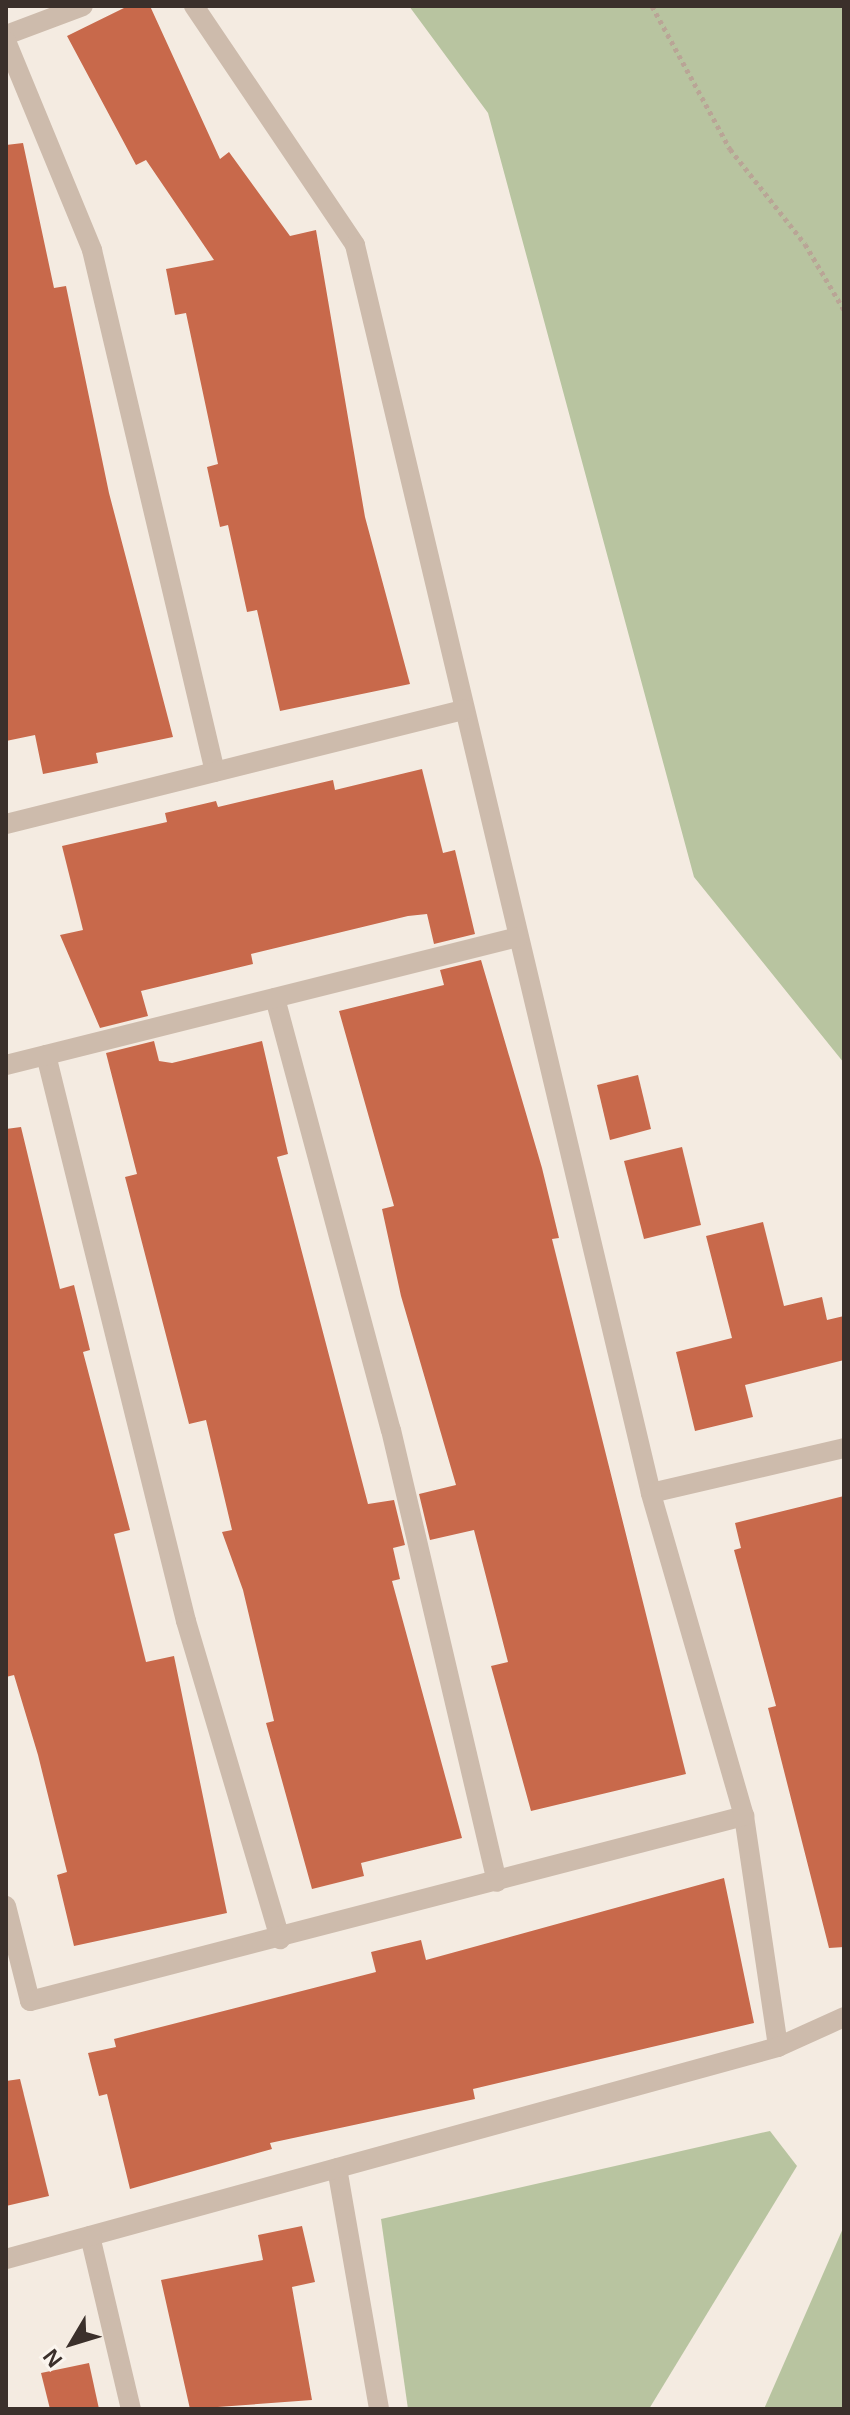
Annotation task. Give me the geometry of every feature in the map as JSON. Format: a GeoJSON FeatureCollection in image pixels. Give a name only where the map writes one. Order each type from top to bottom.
{"type":"FeatureCollection","features":[{"type":"Feature","properties":{"kind":"street"},"geometry":{"type":"LineString","coordinates":[[83,6],[7,38],[92,250],[215,772]]}},
{"type":"Feature","properties":{"kind":"street"},"geometry":{"type":"LineString","coordinates":[[194,6],[355,245],[651,1493],[744,1816],[778,2047]]}},
{"type":"Feature","properties":{"kind":"street"},"geometry":{"type":"LineString","coordinates":[[6,824],[464,710]]}},
{"type":"Feature","properties":{"kind":"street"},"geometry":{"type":"LineString","coordinates":[[6,1065],[518,937]]}},
{"type":"Feature","properties":{"kind":"street"},"geometry":{"type":"LineString","coordinates":[[275,998],[391,1430],[497,1882]]}},
{"type":"Feature","properties":{"kind":"street"},"geometry":{"type":"LineString","coordinates":[[46,1055],[186,1621],[280,1939]]}},
{"type":"Feature","properties":{"kind":"street"},"geometry":{"type":"LineString","coordinates":[[651,1493],[844,1448]]}},
{"type":"Feature","properties":{"kind":"street"},"geometry":{"type":"LineString","coordinates":[[6,1906],[30,2001],[280,1939],[744,1816]]}},
{"type":"Feature","properties":{"kind":"street"},"geometry":{"type":"LineString","coordinates":[[6,2259],[778,2047],[844,2017]]}},
{"type":"Feature","properties":{"kind":"street"},"geometry":{"type":"LineString","coordinates":[[337,2168],[379,2409]]}},
{"type":"Feature","properties":{"kind":"street"},"geometry":{"type":"LineString","coordinates":[[90,2236],[131,2409]]}},
{"type":"Feature","properties":{"kind":"path"},"geometry":{"type":"LineString","coordinates":[[652,6],[730,149],[805,244],[844,310]]}},
{"type":"Feature","properties":{"kind":"green space"},"geometry":{"type":"Polygon","coordinates":[[[409,6],[844,6],[844,1063],[694,877],[488,113],[409,6]]]}},
{"type":"Feature","properties":{"kind":"green space"},"geometry":{"type":"Polygon","coordinates":[[[770,2131],[797,2166],[649,2409],[408,2409],[381,2219],[770,2131]]]}},
{"type":"Feature","properties":{"kind":"green space"},"geometry":{"type":"Polygon","coordinates":[[[844,2226],[844,2409],[764,2409],[844,2226]]]}},
{"type":"Feature","properties":{"kind":"building"},"geometry":{"type":"Polygon","coordinates":[[[128,6],[150,6],[220,159],[229,152],[290,236],[316,230],[365,517],[410,684],[280,711],[257,610],[247,612],[228,525],[220,527],[207,467],[218,464],[186,313],[175,315],[166,269],[214,260],[146,160],[136,165],[67,36],[128,6]]]}},
{"type":"Feature","properties":{"kind":"building"},"geometry":{"type":"Polygon","coordinates":[[[23,143],[54,288],[66,286],[109,493],[173,737],[96,753],[98,763],[43,774],[35,735],[6,741],[6,145],[23,143]]]}},
{"type":"Feature","properties":{"kind":"building"},"geometry":{"type":"Polygon","coordinates":[[[422,769],[443,853],[455,850],[475,934],[434,944],[427,914],[251,954],[253,964],[141,991],[148,1016],[100,1028],[60,935],[83,930],[62,846],[167,822],[165,813],[216,801],[218,807],[333,780],[335,790],[422,769]]]}},
{"type":"Feature","properties":{"kind":"building"},"geometry":{"type":"Polygon","coordinates":[[[481,960],[542,1168],[559,1238],[552,1239],[686,1774],[531,1811],[491,1666],[508,1662],[474,1530],[430,1540],[419,1494],[456,1485],[401,1296],[382,1209],[394,1206],[339,1011],[444,985],[440,970],[481,960]]]}},
{"type":"Feature","properties":{"kind":"building"},"geometry":{"type":"Polygon","coordinates":[[[154,1041],[159,1061],[172,1063],[262,1041],[288,1154],[277,1157],[368,1504],[394,1500],[405,1545],[393,1548],[400,1579],[392,1581],[462,1838],[361,1863],[364,1876],[312,1889],[266,1723],[274,1721],[243,1590],[222,1532],[232,1530],[206,1420],[189,1424],[125,1177],[137,1174],[106,1053],[154,1041]]]}},
{"type":"Feature","properties":{"kind":"building"},"geometry":{"type":"Polygon","coordinates":[[[638,1075],[651,1129],[610,1140],[597,1085],[638,1075]]]}},
{"type":"Feature","properties":{"kind":"building"},"geometry":{"type":"Polygon","coordinates":[[[21,1127],[60,1289],[74,1285],[90,1350],[83,1352],[130,1530],[114,1534],[146,1662],[174,1656],[227,1913],[74,1946],[57,1875],[67,1872],[38,1755],[14,1675],[6,1677],[6,1129],[21,1127]]]}},
{"type":"Feature","properties":{"kind":"building"},"geometry":{"type":"Polygon","coordinates":[[[682,1147],[701,1225],[644,1239],[624,1161],[682,1147]]]}},
{"type":"Feature","properties":{"kind":"building"},"geometry":{"type":"Polygon","coordinates":[[[763,1222],[784,1306],[822,1297],[827,1320],[844,1316],[844,1360],[745,1385],[753,1417],[695,1431],[676,1352],[732,1338],[706,1236],[763,1222]]]}},
{"type":"Feature","properties":{"kind":"building"},"geometry":{"type":"Polygon","coordinates":[[[844,1496],[844,1947],[829,1948],[768,1708],[776,1706],[734,1550],[741,1548],[735,1523],[844,1496]]]}},
{"type":"Feature","properties":{"kind":"building"},"geometry":{"type":"Polygon","coordinates":[[[724,1878],[754,2023],[473,2089],[475,2099],[270,2143],[272,2149],[130,2189],[107,2094],[99,2096],[88,2053],[116,2047],[114,2039],[376,1972],[371,1952],[421,1940],[426,1960],[724,1878]]]}},
{"type":"Feature","properties":{"kind":"building"},"geometry":{"type":"Polygon","coordinates":[[[20,2079],[49,2196],[6,2206],[6,2081],[20,2079]]]}},
{"type":"Feature","properties":{"kind":"building"},"geometry":{"type":"Polygon","coordinates":[[[302,2226],[315,2282],[292,2287],[312,2400],[190,2409],[161,2280],[263,2260],[258,2235],[302,2226]]]}},
{"type":"Feature","properties":{"kind":"building"},"geometry":{"type":"Polygon","coordinates":[[[89,2363],[99,2409],[50,2409],[41,2373],[89,2363]]]}}]}
